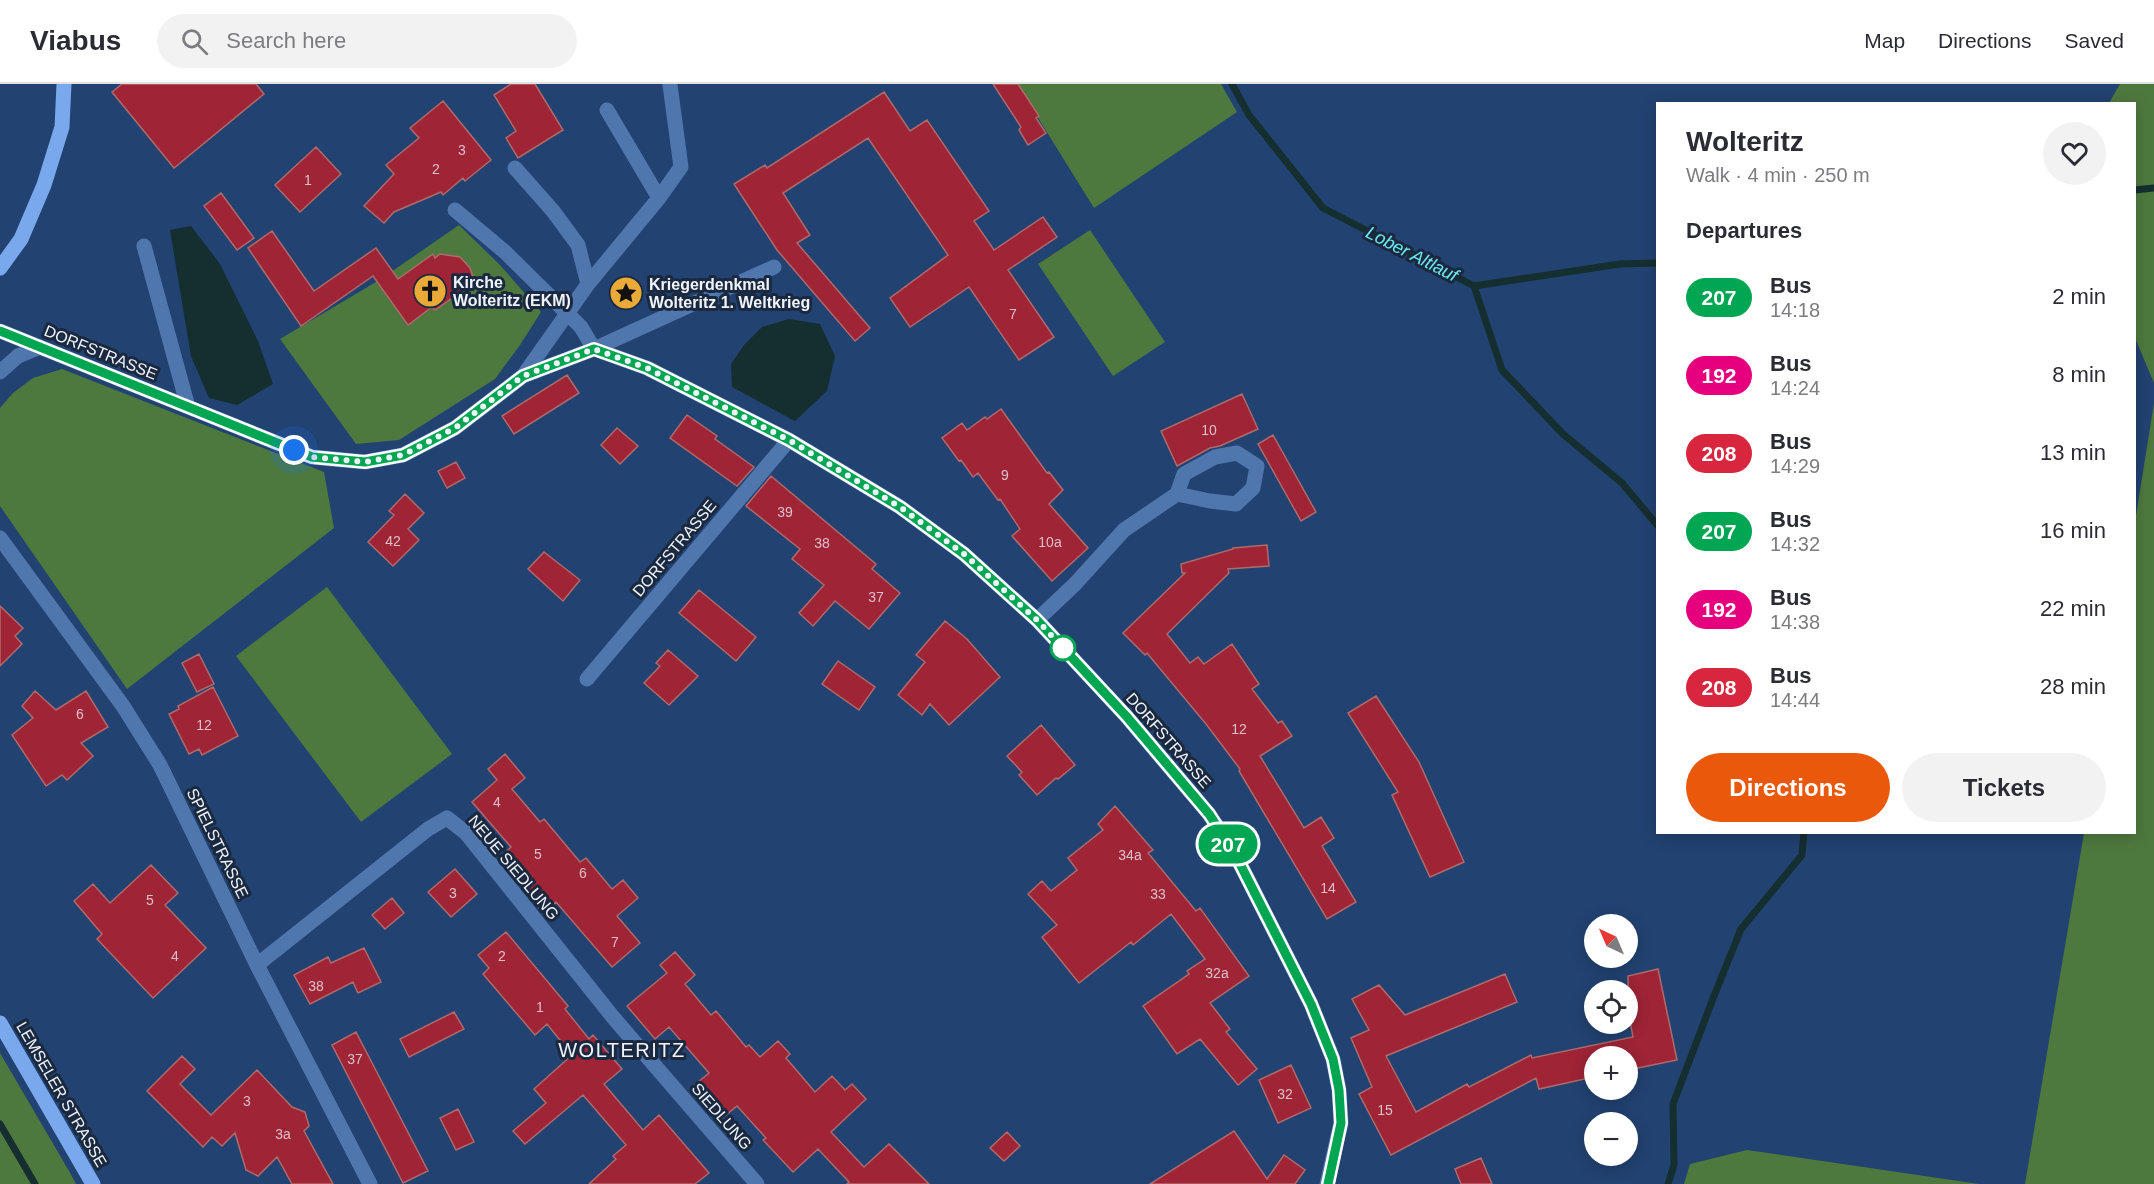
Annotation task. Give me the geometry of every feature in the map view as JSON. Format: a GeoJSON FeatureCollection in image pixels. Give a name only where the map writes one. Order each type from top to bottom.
{"type":"FeatureCollection","features":[{"type":"Feature","properties":{"kind":"main road"},"geometry":{"type":"LineString","coordinates":[[0,268],[21,239],[44,185],[62,127],[64,84]]}},
{"type":"Feature","properties":{"kind":"main road","name":"LEMSELER STRASSE"},"geometry":{"type":"LineString","coordinates":[[0,1023],[93,1184]]}},
{"type":"Feature","properties":{"kind":"street"},"geometry":{"type":"LineString","coordinates":[[523,376],[588,284],[660,198],[681,167],[670,86]]}},
{"type":"Feature","properties":{"kind":"street"},"geometry":{"type":"LineString","coordinates":[[607,110],[660,198]]}},
{"type":"Feature","properties":{"kind":"street"},"geometry":{"type":"LineString","coordinates":[[515,168],[578,245],[588,284]]}},
{"type":"Feature","properties":{"kind":"street"},"geometry":{"type":"LineString","coordinates":[[455,210],[505,252],[581,327],[594,349]]}},
{"type":"Feature","properties":{"kind":"street","name":"DORFSTRASSE"},"geometry":{"type":"LineString","coordinates":[[144,246],[188,407]]}},
{"type":"Feature","properties":{"kind":"street","name":"DORFSTRASSE"},"geometry":{"type":"LineString","coordinates":[[0,331],[312,457],[365,462],[403,455],[455,428],[523,376],[594,349],[774,267]]}},
{"type":"Feature","properties":{"kind":"street"},"geometry":{"type":"LineString","coordinates":[[0,372],[18,356],[40,347]]}},
{"type":"Feature","properties":{"kind":"street","name":"DORFSTRASSE"},"geometry":{"type":"LineString","coordinates":[[594,349],[647,368],[789,440],[900,507],[964,554],[1037,620],[1127,717],[1209,814],[1234,852],[1311,1004],[1333,1059],[1339,1090],[1341,1123],[1328,1184]]}},
{"type":"Feature","properties":{"kind":"street","name":"DORFSTRASSE"},"geometry":{"type":"LineString","coordinates":[[586,679],[789,440]]}},
{"type":"Feature","properties":{"kind":"street"},"geometry":{"type":"LineString","coordinates":[[1037,620],[1075,584],[1124,530],[1177,494],[1184,474],[1215,457],[1237,453],[1257,466],[1253,488],[1236,504],[1177,494]]}},
{"type":"Feature","properties":{"kind":"street","name":"SPIELSTRASSE"},"geometry":{"type":"LineString","coordinates":[[0,538],[123,706],[160,765],[257,965],[370,1184]]}},
{"type":"Feature","properties":{"kind":"street","name":"NEUE SIEDLUNG"},"geometry":{"type":"LineString","coordinates":[[257,965],[428,829],[447,818],[466,833],[612,1016]]}},
{"type":"Feature","properties":{"kind":"street","name":"SIEDLUNG"},"geometry":{"type":"LineString","coordinates":[[612,1016],[757,1184]]}},
{"type":"Feature","properties":{"kind":"green space"},"geometry":{"type":"Polygon","coordinates":[[[1017,84],[1221,84],[1237,112],[1094,208],[1017,84]]]}},
{"type":"Feature","properties":{"kind":"green space"},"geometry":{"type":"Polygon","coordinates":[[[2120,84],[2154,84],[2154,383],[2136,340],[2136,102],[2110,102],[2120,84]]]}},
{"type":"Feature","properties":{"kind":"green space"},"geometry":{"type":"Polygon","coordinates":[[[459,225],[500,265],[541,312],[495,379],[399,440],[356,444],[280,339],[381,279],[459,225]]]}},
{"type":"Feature","properties":{"kind":"green space"},"geometry":{"type":"Polygon","coordinates":[[[1090,230],[1165,342],[1113,376],[1038,264],[1090,230]]]}},
{"type":"Feature","properties":{"kind":"green space"},"geometry":{"type":"Polygon","coordinates":[[[62,369],[324,472],[334,528],[127,689],[0,506],[0,408],[13,393],[33,378],[62,369]]]}},
{"type":"Feature","properties":{"kind":"green space"},"geometry":{"type":"Polygon","coordinates":[[[2154,403],[2154,1184],[2025,1184],[2084,834],[2136,834],[2136,516],[2154,403]]]}},
{"type":"Feature","properties":{"kind":"green space"},"geometry":{"type":"Polygon","coordinates":[[[327,587],[452,754],[361,822],[236,656],[327,587]]]}},
{"type":"Feature","properties":{"kind":"green space"},"geometry":{"type":"Polygon","coordinates":[[[0,1053],[69,1171],[76,1184],[0,1184],[0,1053]]]}},
{"type":"Feature","properties":{"kind":"green space"},"geometry":{"type":"Polygon","coordinates":[[[1747,1150],[1979,1184],[1684,1184],[1690,1164],[1747,1150]]]}},
{"type":"Feature","properties":{"kind":"shaded area"},"geometry":{"type":"Polygon","coordinates":[[[191,226],[220,264],[258,341],[273,384],[237,405],[209,398],[191,356],[170,230],[191,226]]]}},
{"type":"Feature","properties":{"kind":"shaded area"},"geometry":{"type":"Polygon","coordinates":[[[789,319],[820,324],[835,356],[827,391],[795,421],[732,387],[731,364],[744,345],[762,327],[789,319]]]}},
{"type":"Feature","properties":{"kind":"building"},"geometry":{"type":"Polygon","coordinates":[[[122,84],[256,84],[264,94],[174,168],[112,92],[122,84]]]}},
{"type":"Feature","properties":{"kind":"building"},"geometry":{"type":"Polygon","coordinates":[[[511,84],[535,84],[563,130],[518,158],[506,138],[516,131],[494,95],[511,84]]]}},
{"type":"Feature","properties":{"kind":"building"},"geometry":{"type":"Polygon","coordinates":[[[993,84],[1018,84],[1039,116],[1036,118],[1046,133],[1028,145],[1019,130],[1021,127],[993,84]]]}},
{"type":"Feature","properties":{"kind":"building"},"geometry":{"type":"Polygon","coordinates":[[[884,92],[910,131],[927,120],[989,211],[974,221],[994,250],[1043,217],[1057,237],[1008,270],[1054,337],[1019,360],[969,287],[910,327],[890,298],[948,255],[868,138],[783,193],[810,235],[797,243],[870,328],[855,341],[777,250],[734,184],[765,165],[767,168],[884,92]]]}},
{"type":"Feature","properties":{"kind":"building"},"geometry":{"type":"Polygon","coordinates":[[[443,101],[491,160],[465,181],[463,178],[443,195],[441,192],[394,212],[384,223],[364,206],[394,174],[386,165],[419,138],[410,128],[443,101]]]}},
{"type":"Feature","properties":{"kind":"building"},"geometry":{"type":"Polygon","coordinates":[[[316,147],[341,174],[300,212],[275,185],[316,147]]]}},
{"type":"Feature","properties":{"kind":"building"},"geometry":{"type":"Polygon","coordinates":[[[221,193],[254,238],[237,250],[204,206],[221,193]]]}},
{"type":"Feature","properties":{"kind":"building"},"geometry":{"type":"Polygon","coordinates":[[[272,231],[314,291],[376,248],[398,279],[433,254],[435,258],[440,254],[460,257],[470,268],[473,277],[465,289],[435,310],[432,307],[408,325],[373,276],[301,326],[248,248],[272,231]]]}},
{"type":"Feature","properties":{"kind":"building"},"geometry":{"type":"Polygon","coordinates":[[[567,375],[579,393],[514,434],[502,416],[567,375]]]}},
{"type":"Feature","properties":{"kind":"building"},"geometry":{"type":"Polygon","coordinates":[[[1242,394],[1258,429],[1220,446],[1210,448],[1177,466],[1161,431],[1242,394]]]}},
{"type":"Feature","properties":{"kind":"building"},"geometry":{"type":"Polygon","coordinates":[[[1001,409],[1047,473],[1049,472],[1063,490],[1049,504],[1088,548],[1052,581],[1012,536],[1020,529],[1000,499],[998,500],[978,473],[973,477],[942,438],[962,423],[967,430],[1001,409]]]}},
{"type":"Feature","properties":{"kind":"building"},"geometry":{"type":"Polygon","coordinates":[[[687,415],[717,436],[715,439],[754,467],[737,486],[670,438],[687,415]]]}},
{"type":"Feature","properties":{"kind":"building"},"geometry":{"type":"Polygon","coordinates":[[[617,428],[638,446],[620,464],[601,445],[617,428]]]}},
{"type":"Feature","properties":{"kind":"building"},"geometry":{"type":"Polygon","coordinates":[[[1273,435],[1316,512],[1301,521],[1258,444],[1273,435]]]}},
{"type":"Feature","properties":{"kind":"building"},"geometry":{"type":"Polygon","coordinates":[[[456,462],[465,478],[447,488],[438,471],[456,462]]]}},
{"type":"Feature","properties":{"kind":"building"},"geometry":{"type":"Polygon","coordinates":[[[771,476],[876,564],[872,569],[900,593],[869,629],[835,601],[813,626],[799,613],[824,585],[792,559],[800,549],[746,506],[771,476]]]}},
{"type":"Feature","properties":{"kind":"building"},"geometry":{"type":"Polygon","coordinates":[[[405,494],[424,513],[408,529],[419,540],[393,566],[368,542],[394,515],[389,511],[405,494]]]}},
{"type":"Feature","properties":{"kind":"building"},"geometry":{"type":"Polygon","coordinates":[[[1267,545],[1269,566],[1228,569],[1229,573],[1167,634],[1190,663],[1198,657],[1204,664],[1232,644],[1259,684],[1252,689],[1278,723],[1282,721],[1292,736],[1260,756],[1304,828],[1321,817],[1334,838],[1322,846],[1356,902],[1327,919],[1239,771],[1240,769],[1147,653],[1145,655],[1123,633],[1185,573],[1182,573],[1181,564],[1233,548],[1267,545]]]}},
{"type":"Feature","properties":{"kind":"building"},"geometry":{"type":"Polygon","coordinates":[[[544,552],[580,580],[563,601],[528,569],[544,552]]]}},
{"type":"Feature","properties":{"kind":"building"},"geometry":{"type":"Polygon","coordinates":[[[699,590],[756,637],[736,661],[679,613],[699,590]]]}},
{"type":"Feature","properties":{"kind":"building"},"geometry":{"type":"Polygon","coordinates":[[[0,606],[23,628],[15,636],[22,644],[0,666],[0,606]]]}},
{"type":"Feature","properties":{"kind":"building"},"geometry":{"type":"Polygon","coordinates":[[[945,621],[967,639],[1000,677],[949,725],[930,704],[922,715],[898,695],[925,662],[916,655],[945,621]]]}},
{"type":"Feature","properties":{"kind":"building"},"geometry":{"type":"Polygon","coordinates":[[[668,650],[698,676],[669,705],[644,683],[660,666],[656,663],[668,650]]]}},
{"type":"Feature","properties":{"kind":"building"},"geometry":{"type":"Polygon","coordinates":[[[199,654],[214,684],[197,692],[182,663],[199,654]]]}},
{"type":"Feature","properties":{"kind":"building"},"geometry":{"type":"Polygon","coordinates":[[[838,661],[875,687],[859,710],[822,684],[838,661]]]}},
{"type":"Feature","properties":{"kind":"building"},"geometry":{"type":"Polygon","coordinates":[[[213,687],[238,736],[202,755],[199,749],[189,754],[169,714],[179,709],[178,706],[213,687]]]}},
{"type":"Feature","properties":{"kind":"building"},"geometry":{"type":"Polygon","coordinates":[[[35,691],[56,710],[86,691],[108,727],[81,743],[93,756],[67,780],[62,775],[46,786],[12,735],[33,718],[22,706],[35,691]]]}},
{"type":"Feature","properties":{"kind":"building"},"geometry":{"type":"Polygon","coordinates":[[[1376,696],[1419,762],[1464,862],[1430,877],[1392,795],[1398,792],[1348,713],[1376,696]]]}},
{"type":"Feature","properties":{"kind":"building"},"geometry":{"type":"Polygon","coordinates":[[[1041,725],[1075,765],[1037,795],[1019,775],[1022,772],[1007,756],[1041,725]]]}},
{"type":"Feature","properties":{"kind":"building"},"geometry":{"type":"Polygon","coordinates":[[[505,754],[525,778],[512,789],[540,822],[544,819],[580,862],[586,858],[612,889],[623,880],[638,898],[617,916],[640,943],[612,967],[556,902],[543,913],[499,858],[511,847],[472,802],[497,780],[488,769],[505,754]]]}},
{"type":"Feature","properties":{"kind":"building"},"geometry":{"type":"Polygon","coordinates":[[[1115,806],[1153,850],[1148,853],[1196,911],[1200,908],[1249,976],[1210,1003],[1230,1029],[1226,1032],[1257,1069],[1238,1085],[1200,1039],[1177,1054],[1143,1006],[1189,974],[1187,971],[1205,959],[1171,914],[1133,945],[1131,942],[1079,983],[1042,937],[1057,925],[1028,894],[1042,881],[1051,891],[1077,870],[1068,858],[1103,830],[1098,824],[1115,806]]]}},
{"type":"Feature","properties":{"kind":"building"},"geometry":{"type":"Polygon","coordinates":[[[151,865],[178,893],[165,905],[206,948],[153,998],[97,939],[102,934],[74,901],[93,884],[110,903],[151,865]]]}},
{"type":"Feature","properties":{"kind":"building"},"geometry":{"type":"Polygon","coordinates":[[[455,869],[477,894],[451,917],[428,892],[455,869]]]}},
{"type":"Feature","properties":{"kind":"building"},"geometry":{"type":"Polygon","coordinates":[[[392,898],[404,913],[385,929],[372,915],[392,898]]]}},
{"type":"Feature","properties":{"kind":"building"},"geometry":{"type":"Polygon","coordinates":[[[506,932],[568,1006],[565,1009],[589,1039],[593,1035],[622,1069],[604,1084],[643,1130],[659,1115],[709,1173],[695,1184],[589,1184],[616,1159],[613,1156],[626,1145],[583,1095],[525,1144],[513,1131],[546,1103],[534,1089],[572,1055],[547,1024],[535,1035],[483,974],[489,968],[478,955],[506,932]]]}},
{"type":"Feature","properties":{"kind":"building"},"geometry":{"type":"Polygon","coordinates":[[[364,948],[381,982],[358,993],[353,982],[310,1004],[294,975],[328,957],[331,963],[364,948]]]}},
{"type":"Feature","properties":{"kind":"building"},"geometry":{"type":"Polygon","coordinates":[[[675,952],[695,975],[685,984],[711,1015],[716,1011],[746,1047],[749,1045],[760,1057],[778,1041],[790,1054],[786,1058],[815,1092],[832,1076],[845,1090],[852,1084],[866,1099],[831,1132],[864,1167],[889,1144],[929,1184],[847,1184],[849,1182],[818,1149],[793,1172],[763,1140],[766,1138],[737,1106],[721,1119],[692,1087],[709,1073],[669,1027],[655,1039],[627,1006],[667,973],[660,965],[675,952]]]}},
{"type":"Feature","properties":{"kind":"building"},"geometry":{"type":"Polygon","coordinates":[[[1658,969],[1677,1060],[1638,1068],[1638,1046],[1590,1046],[1638,1034],[1638,980],[1628,980],[1628,976],[1658,969]]]}},
{"type":"Feature","properties":{"kind":"building"},"geometry":{"type":"Polygon","coordinates":[[[1505,974],[1517,1002],[1386,1056],[1416,1112],[1467,1084],[1469,1087],[1531,1055],[1532,1058],[1584,1047],[1584,1079],[1539,1089],[1536,1078],[1391,1155],[1359,1094],[1372,1087],[1351,1038],[1369,1030],[1352,999],[1379,985],[1405,1015],[1505,974]]]}},
{"type":"Feature","properties":{"kind":"building"},"geometry":{"type":"Polygon","coordinates":[[[454,1012],[464,1029],[409,1057],[400,1039],[454,1012]]]}},
{"type":"Feature","properties":{"kind":"building"},"geometry":{"type":"Polygon","coordinates":[[[356,1032],[428,1171],[403,1183],[332,1045],[356,1032]]]}},
{"type":"Feature","properties":{"kind":"building"},"geometry":{"type":"Polygon","coordinates":[[[182,1056],[195,1069],[180,1084],[211,1115],[257,1070],[292,1107],[305,1112],[309,1126],[304,1131],[333,1184],[292,1184],[277,1157],[258,1176],[246,1170],[235,1133],[222,1146],[212,1137],[203,1147],[147,1091],[182,1056]]]}},
{"type":"Feature","properties":{"kind":"building"},"geometry":{"type":"Polygon","coordinates":[[[1291,1065],[1311,1108],[1278,1123],[1259,1080],[1291,1065]]]}},
{"type":"Feature","properties":{"kind":"building"},"geometry":{"type":"Polygon","coordinates":[[[458,1109],[474,1142],[456,1150],[440,1118],[458,1109]]]}},
{"type":"Feature","properties":{"kind":"building"},"geometry":{"type":"Polygon","coordinates":[[[1234,1131],[1267,1179],[1284,1155],[1305,1170],[1295,1184],[1150,1184],[1234,1131]]]}},
{"type":"Feature","properties":{"kind":"building"},"geometry":{"type":"Polygon","coordinates":[[[1007,1132],[1020,1146],[1004,1161],[990,1148],[1007,1132]]]}},
{"type":"Feature","properties":{"kind":"building"},"geometry":{"type":"Polygon","coordinates":[[[1481,1158],[1492,1184],[1461,1184],[1455,1169],[1481,1158]]]}},
{"type":"Feature","properties":{"kind":"waterway","name":"Lober Altlauf"},"geometry":{"type":"LineString","coordinates":[[1232,84],[1249,115],[1323,208],[1474,286],[1620,264],[1656,263]]}},
{"type":"Feature","properties":{"kind":"waterway","name":"Lober Altlauf"},"geometry":{"type":"LineString","coordinates":[[2136,190],[2154,188]]}},
{"type":"Feature","properties":{"kind":"waterway"},"geometry":{"type":"LineString","coordinates":[[1474,286],[1502,370],[1563,434],[1622,483],[1656,524]]}},
{"type":"Feature","properties":{"kind":"waterway"},"geometry":{"type":"LineString","coordinates":[[1668,1184],[1674,1165],[1673,1104],[1714,996],[1741,929],[1802,855],[1804,834]]}},
{"type":"Feature","properties":{"kind":"waterway"},"geometry":{"type":"LineString","coordinates":[[0,1124],[35,1184]]}},
{"type":"Feature","properties":{"kind":"bus line","name":"207"},"geometry":{"type":"LineString","coordinates":[[0,331],[312,457],[365,462],[403,455],[455,428],[523,376],[594,349],[647,368],[789,440],[900,507],[964,554],[1037,620],[1071,655],[1209,814],[1234,852],[1311,1004],[1333,1059],[1339,1090],[1341,1123],[1328,1184]]}},
{"type":"Feature","properties":{"kind":"place","name":"Kirche Wolteritz (EKM)"},"geometry":{"type":"Point","coordinates":[430,291]}},
{"type":"Feature","properties":{"kind":"place","name":"Kriegerdenkmal Wolteritz 1. Weltkrieg"},"geometry":{"type":"Point","coordinates":[626,293]}},
{"type":"Feature","properties":{"kind":"district","name":"WOLTERITZ"},"geometry":{"type":"Point","coordinates":[622,1050]}},
{"type":"Feature","properties":{"kind":"route"},"geometry":{"type":"LineString","coordinates":[[294,450],[312,457],[365,462],[403,455],[455,428],[523,376],[594,349],[647,368],[789,440],[900,507],[964,554],[1037,620],[1063,648]]}}]}
